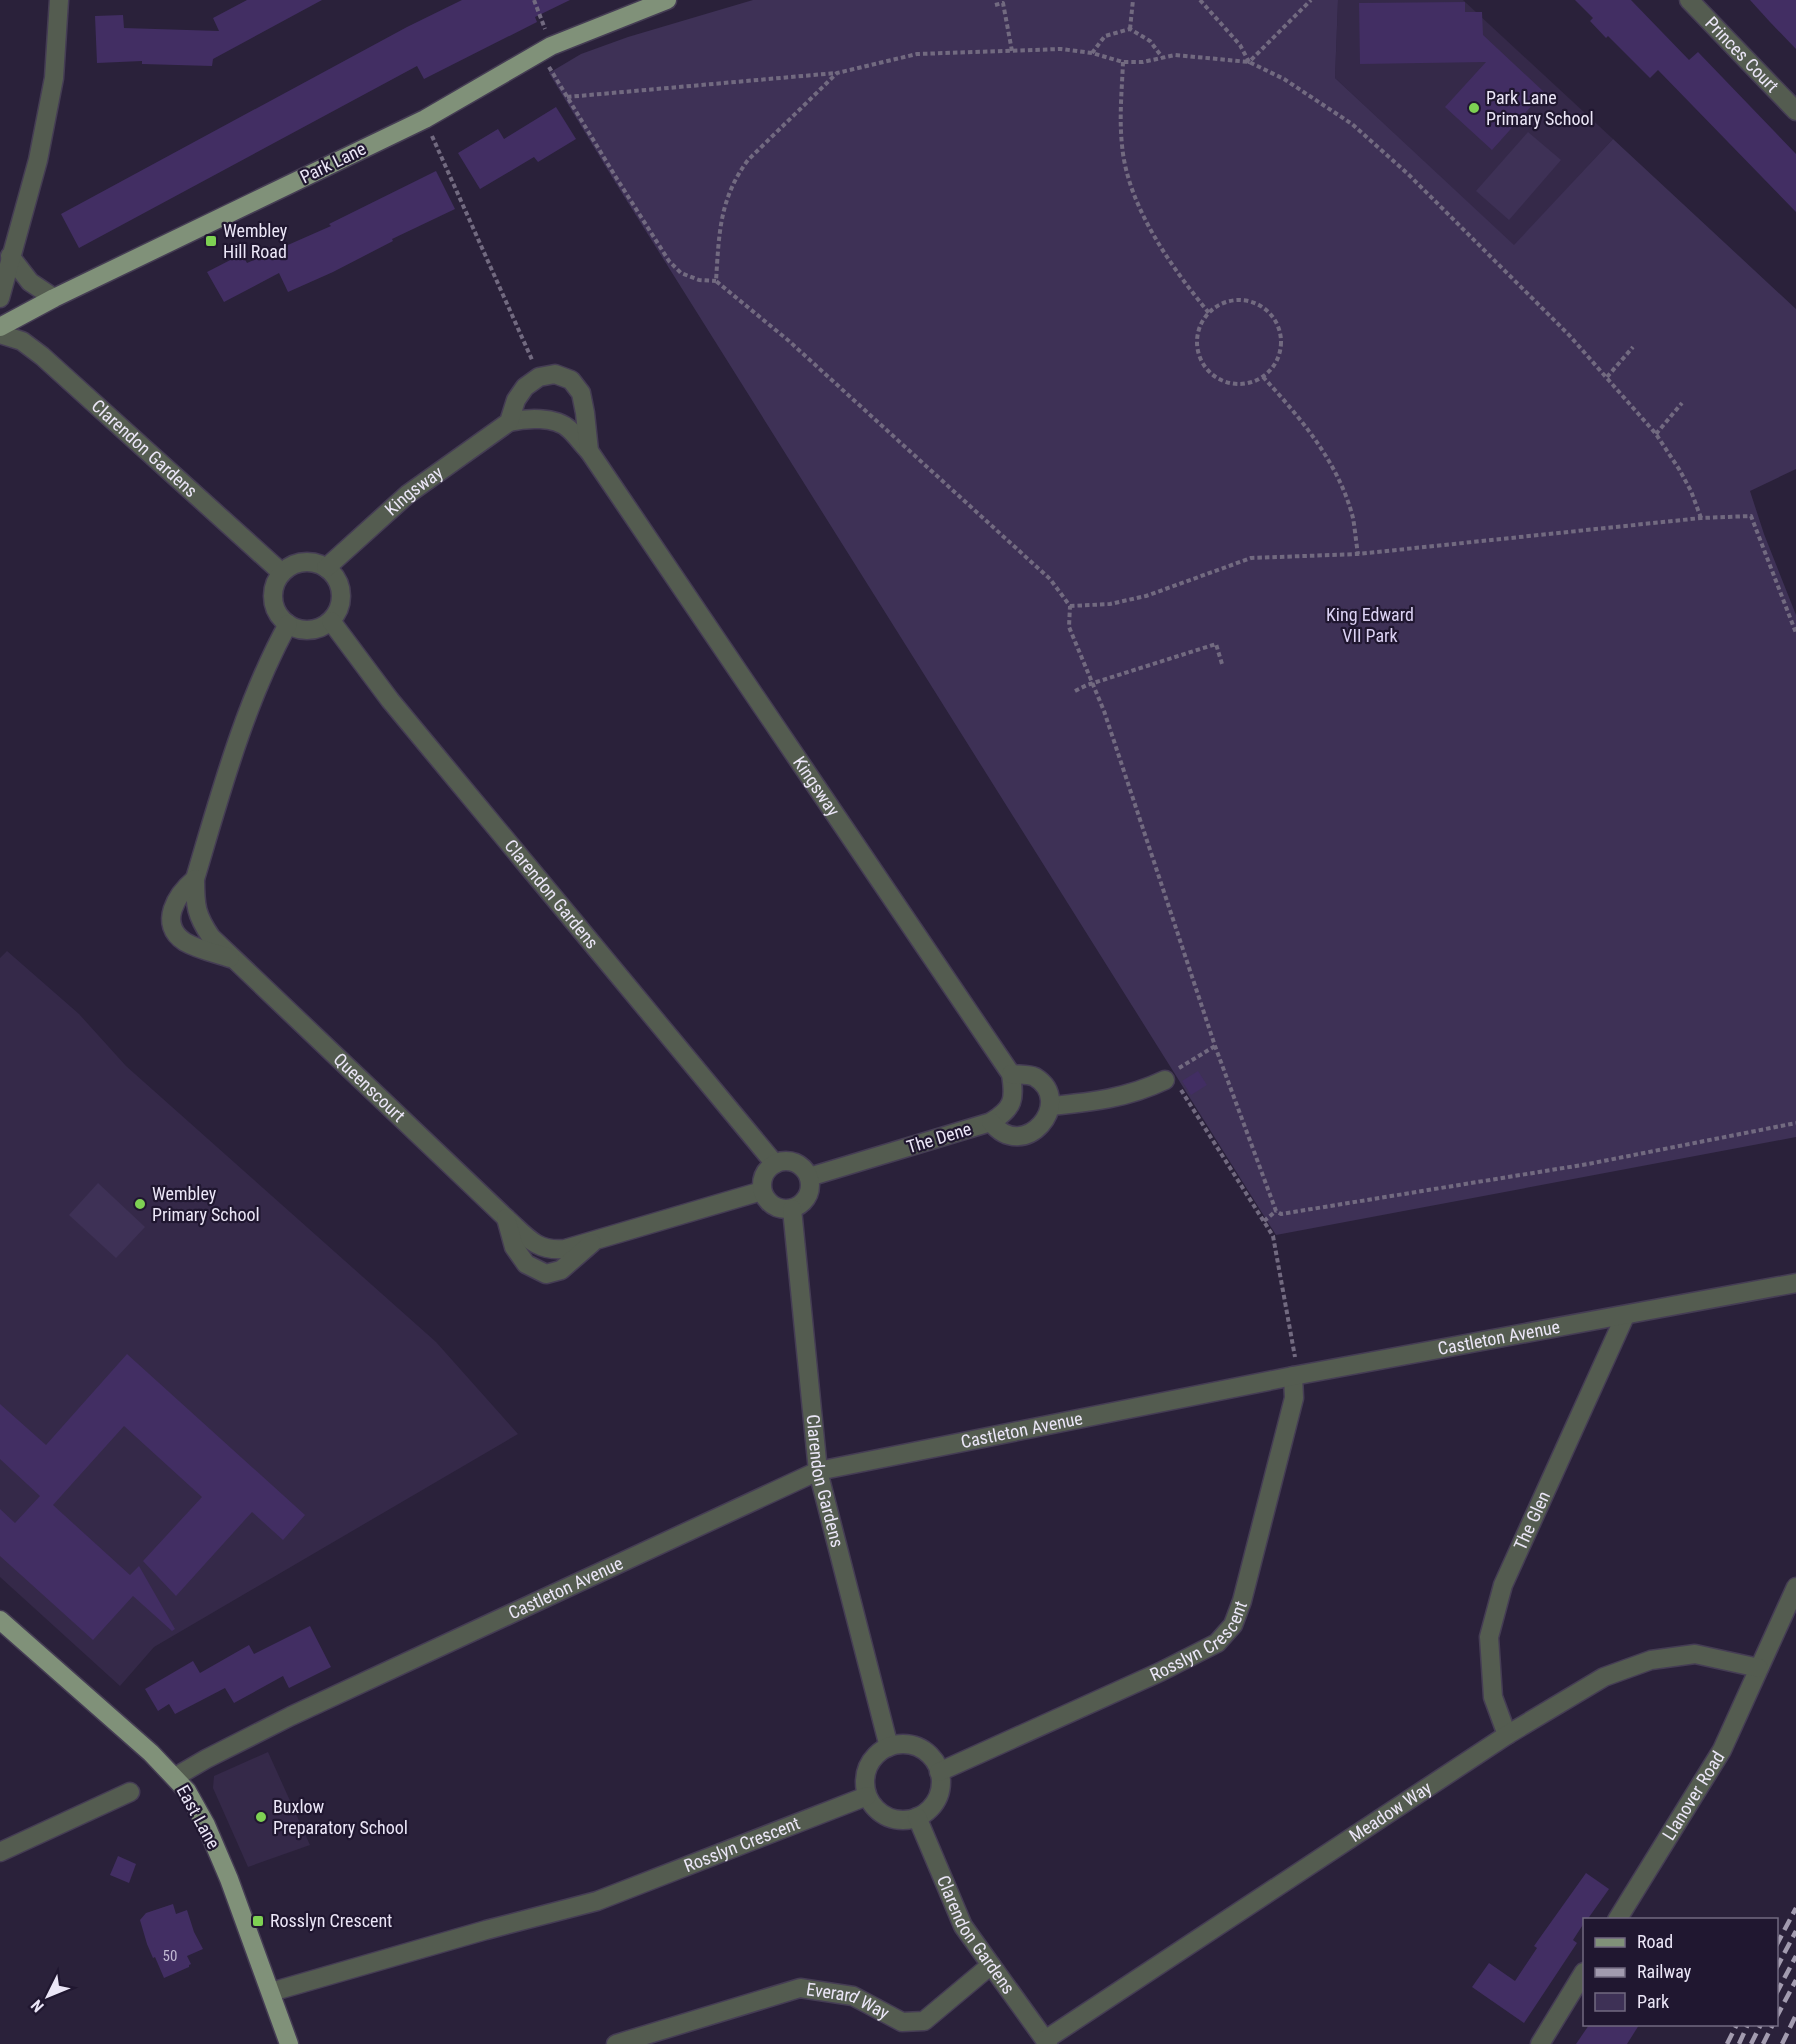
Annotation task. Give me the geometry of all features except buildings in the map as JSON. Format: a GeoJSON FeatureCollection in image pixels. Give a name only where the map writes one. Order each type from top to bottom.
{"type":"FeatureCollection","features":[{"type":"Feature","properties":{"kind":"main road","name":"Park Lane"},"geometry":{"type":"LineString","coordinates":[[0,327],[54,298],[425,119],[546,50],[667,0]]}},
{"type":"Feature","properties":{"kind":"main road","name":"East Lane"},"geometry":{"type":"LineString","coordinates":[[0,1620],[151,1753],[187,1791],[206,1825],[230,1880],[289,2044]]}},
{"type":"Feature","properties":{"kind":"street"},"geometry":{"type":"LineString","coordinates":[[0,298],[38,160],[54,78],[59,0]]}},
{"type":"Feature","properties":{"kind":"street","name":"Princes Court"},"geometry":{"type":"LineString","coordinates":[[1689,0],[1796,111]]}},
{"type":"Feature","properties":{"kind":"street"},"geometry":{"type":"LineString","coordinates":[[10,256],[30,282],[54,298]]}},
{"type":"Feature","properties":{"kind":"street","name":"Clarendon Gardens"},"geometry":{"type":"LineString","coordinates":[[0,333],[22,340],[42,356],[282,573]]}},
{"type":"Feature","properties":{"kind":"street","name":"Kingsway"},"geometry":{"type":"LineString","coordinates":[[539,377],[555,375],[571,380],[581,393],[589,451]]}},
{"type":"Feature","properties":{"kind":"street"},"geometry":{"type":"LineString","coordinates":[[509,422],[516,400],[525,387],[539,377]]}},
{"type":"Feature","properties":{"kind":"street","name":"Kingsway"},"geometry":{"type":"LineString","coordinates":[[326,568],[408,494],[509,422],[526,418],[544,419],[567,427],[589,451],[1011,1074]]}},
{"type":"Feature","properties":{"kind":"street"},"geometry":{"type":"LineString","coordinates":[[315,563],[326,568],[335,576],[340,587],[341,600],[338,611],[331,621],[309,630],[297,629],[288,624],[279,615],[274,605],[273,594],[282,573],[291,566],[315,563]]}},
{"type":"Feature","properties":{"kind":"street","name":"Clarendon Gardens"},"geometry":{"type":"LineString","coordinates":[[331,621],[390,700],[776,1164]]}},
{"type":"Feature","properties":{"kind":"street","name":"Queenscourt"},"geometry":{"type":"LineString","coordinates":[[288,624],[274,649],[229,765],[195,879],[195,898],[199,919],[211,937],[506,1218],[540,1247],[551,1250],[565,1249],[762,1191]]}},
{"type":"Feature","properties":{"kind":"street","name":"Queenscourt"},"geometry":{"type":"LineString","coordinates":[[195,879],[182,890],[172,907],[171,925],[183,940],[201,949],[233,959]]}},
{"type":"Feature","properties":{"kind":"street"},"geometry":{"type":"LineString","coordinates":[[992,1122],[1004,1114],[1014,1095],[1011,1074],[1034,1077],[1048,1091],[1051,1106],[1118,1098],[1142,1091],[1168,1077]]}},
{"type":"Feature","properties":{"kind":"street","name":"The Dene"},"geometry":{"type":"LineString","coordinates":[[809,1177],[992,1122],[999,1131],[1013,1136],[1028,1135],[1043,1124],[1051,1106]]}},
{"type":"Feature","properties":{"kind":"street"},"geometry":{"type":"LineString","coordinates":[[787,1161],[795,1162],[809,1177],[811,1186],[809,1194],[805,1201],[792,1209],[776,1208],[769,1203],[762,1191],[764,1174],[776,1164],[787,1161]]}},
{"type":"Feature","properties":{"kind":"street","name":"Clarendon Gardens"},"geometry":{"type":"LineString","coordinates":[[792,1209],[819,1471],[889,1747]]}},
{"type":"Feature","properties":{"kind":"street","name":"Castleton Avenue"},"geometry":{"type":"LineString","coordinates":[[175,1777],[291,1716],[819,1471],[1295,1375],[1796,1283]]}},
{"type":"Feature","properties":{"kind":"street","name":"The Glen"},"geometry":{"type":"LineString","coordinates":[[1507,1735],[1493,1697],[1489,1637],[1503,1585],[1625,1316]]}},
{"type":"Feature","properties":{"kind":"street","name":"Rosslyn Crescent"},"geometry":{"type":"LineString","coordinates":[[939,1772],[1160,1672],[1217,1643],[1233,1625],[1242,1601],[1294,1398],[1295,1375]]}},
{"type":"Feature","properties":{"kind":"street","name":"Llanover Road"},"geometry":{"type":"LineString","coordinates":[[1618,1918],[1722,1750],[1796,1587]]}},
{"type":"Feature","properties":{"kind":"street","name":"Meadow Way"},"geometry":{"type":"LineString","coordinates":[[1047,2042],[1507,1735],[1604,1677],[1651,1660],[1695,1654],[1760,1668]]}},
{"type":"Feature","properties":{"kind":"street"},"geometry":{"type":"LineString","coordinates":[[902,1744],[915,1746],[926,1753],[939,1772],[940,1785],[937,1798],[930,1809],[917,1817],[904,1820],[891,1818],[880,1812],[867,1796],[866,1770],[873,1759],[889,1747],[902,1744]]}},
{"type":"Feature","properties":{"kind":"street"},"geometry":{"type":"LineString","coordinates":[[0,1852],[130,1792]]}},
{"type":"Feature","properties":{"kind":"street","name":"Rosslyn Crescent"},"geometry":{"type":"LineString","coordinates":[[271,1992],[486,1930],[597,1901],[867,1796]]}},
{"type":"Feature","properties":{"kind":"street","name":"Clarendon Gardens"},"geometry":{"type":"LineString","coordinates":[[917,1817],[963,1926],[1047,2042]]}},
{"type":"Feature","properties":{"kind":"street","name":"Everard Way"},"geometry":{"type":"LineString","coordinates":[[616,2044],[662,2038],[800,1988],[853,1996],[902,2022],[924,2020],[991,1965]]}},
{"type":"Feature","properties":{"kind":"street"},"geometry":{"type":"LineString","coordinates":[[1540,2044],[1583,1974]]}},
{"type":"Feature","properties":{"kind":"path"},"geometry":{"type":"LineString","coordinates":[[534,0],[546,50],[567,97],[669,261],[681,273],[699,280],[716,281],[789,341],[1043,573],[1070,606],[1069,627],[1104,711],[1215,1046],[1276,1212]]}},
{"type":"Feature","properties":{"kind":"path"},"geometry":{"type":"LineString","coordinates":[[1130,29],[1133,0]]}},
{"type":"Feature","properties":{"kind":"path"},"geometry":{"type":"LineString","coordinates":[[1200,0],[1240,45],[1249,62]]}},
{"type":"Feature","properties":{"kind":"path"},"geometry":{"type":"LineString","coordinates":[[1249,62],[1311,0]]}},
{"type":"Feature","properties":{"kind":"path"},"geometry":{"type":"LineString","coordinates":[[995,5],[1003,3],[1012,51]]}},
{"type":"Feature","properties":{"kind":"path"},"geometry":{"type":"LineString","coordinates":[[1092,53],[1105,36],[1130,29],[1150,41],[1161,57]]}},
{"type":"Feature","properties":{"kind":"path"},"geometry":{"type":"LineString","coordinates":[[567,97],[837,73],[917,54],[1061,50],[1092,53],[1123,62],[1143,62],[1161,57],[1187,56],[1249,62],[1284,78],[1360,131],[1443,208],[1569,335],[1656,434],[1691,491],[1701,518]]}},
{"type":"Feature","properties":{"kind":"path"},"geometry":{"type":"LineString","coordinates":[[1123,62],[1122,144],[1126,171],[1137,201],[1155,236],[1177,272],[1209,313]]}},
{"type":"Feature","properties":{"kind":"path"},"geometry":{"type":"LineString","coordinates":[[716,281],[721,221],[727,197],[738,174],[748,160],[837,73]]}},
{"type":"Feature","properties":{"kind":"path"},"geometry":{"type":"LineString","coordinates":[[425,119],[539,377]]}},
{"type":"Feature","properties":{"kind":"path"},"geometry":{"type":"LineString","coordinates":[[1244,300],[1267,310],[1275,320],[1282,344],[1273,368],[1263,377],[1251,383],[1224,382],[1212,374],[1203,364],[1198,351],[1197,338],[1201,324],[1209,313],[1219,305],[1244,300]]}},
{"type":"Feature","properties":{"kind":"path"},"geometry":{"type":"LineString","coordinates":[[1607,376],[1633,347]]}},
{"type":"Feature","properties":{"kind":"path"},"geometry":{"type":"LineString","coordinates":[[1263,377],[1310,432],[1329,462],[1343,489],[1353,518],[1358,555]]}},
{"type":"Feature","properties":{"kind":"path"},"geometry":{"type":"LineString","coordinates":[[1656,434],[1682,403]]}},
{"type":"Feature","properties":{"kind":"path"},"geometry":{"type":"LineString","coordinates":[[1070,606],[1110,604],[1146,596],[1251,558],[1358,555],[1701,518],[1751,516],[1796,633]]}},
{"type":"Feature","properties":{"kind":"path"},"geometry":{"type":"LineString","coordinates":[[1075,691],[1093,683],[1216,644],[1222,664]]}},
{"type":"Feature","properties":{"kind":"path"},"geometry":{"type":"LineString","coordinates":[[1215,1046],[1168,1077],[1273,1236],[1295,1375]]}},
{"type":"Feature","properties":{"kind":"path"},"geometry":{"type":"LineString","coordinates":[[1276,1212],[1281,1214],[1588,1164],[1796,1123]]}},
{"type":"Feature","properties":{"kind":"path"},"geometry":{"type":"LineString","coordinates":[[1264,1221],[1276,1212]]}},
{"type":"Feature","properties":{"kind":"shaded area","name":"Park Lane Primary School"},"geometry":{"type":"Polygon","coordinates":[[[1338,0],[1463,0],[1613,139],[1514,246],[1335,78],[1338,0]]]}},
{"type":"Feature","properties":{"kind":"shaded area","name":"Wembley Primary School"},"geometry":{"type":"Polygon","coordinates":[[[7,951],[79,1014],[126,1066],[436,1342],[518,1434],[154,1647],[120,1686],[0,1577],[0,958],[7,951]]]}},
{"type":"Feature","properties":{"kind":"shaded area","name":"Buxlow Preparatory School"},"geometry":{"type":"Polygon","coordinates":[[[268,1752],[310,1845],[248,1867],[213,1788],[214,1776],[268,1752]]]}},
{"type":"Feature","properties":{"kind":"green space","name":"King Edward VII Park"},"geometry":{"type":"Polygon","coordinates":[[[753,0],[1338,0],[1335,78],[1514,245],[1613,139],[1796,309],[1796,469],[1750,491],[1764,534],[1796,615],[1796,1137],[1276,1235],[615,182],[549,73],[581,54],[628,37],[753,0]]]}},
{"type":"Feature","properties":{"kind":"green space"},"geometry":{"type":"Polygon","coordinates":[[[1528,132],[1561,160],[1509,220],[1476,191],[1528,132]]]}},
{"type":"Feature","properties":{"kind":"green space"},"geometry":{"type":"Polygon","coordinates":[[[98,1183],[145,1227],[116,1258],[69,1215],[98,1183]]]}},
{"type":"Feature","properties":{"kind":"railway"},"geometry":{"type":"LineString","coordinates":[[1778,1942],[1796,1908]]}},
{"type":"Feature","properties":{"kind":"railway"},"geometry":{"type":"LineString","coordinates":[[1778,1965],[1796,1931]]}},
{"type":"Feature","properties":{"kind":"railway"},"geometry":{"type":"LineString","coordinates":[[1778,1990],[1796,1956]]}},
{"type":"Feature","properties":{"kind":"railway"},"geometry":{"type":"LineString","coordinates":[[1778,2014],[1796,1980]]}},
{"type":"Feature","properties":{"kind":"railway"},"geometry":{"type":"LineString","coordinates":[[1782,2044],[1796,2015]]}},
{"type":"Feature","properties":{"kind":"railway"},"geometry":{"type":"LineString","coordinates":[[1727,2044],[1736,2026]]}},
{"type":"Feature","properties":{"kind":"railway"},"geometry":{"type":"LineString","coordinates":[[1739,2044],[1747,2026]]}},
{"type":"Feature","properties":{"kind":"railway"},"geometry":{"type":"LineString","coordinates":[[1751,2044],[1760,2026]]}},
{"type":"Feature","properties":{"kind":"railway"},"geometry":{"type":"LineString","coordinates":[[1763,2044],[1772,2026]]}},
{"type":"Feature","properties":{"kind":"place","name":"Park Lane Primary School"},"geometry":{"type":"Point","coordinates":[1474,108]}},
{"type":"Feature","properties":{"kind":"place","name":"Wembley Hill Road"},"geometry":{"type":"Point","coordinates":[211,241]}},
{"type":"Feature","properties":{"kind":"place","name":"Wembley Primary School"},"geometry":{"type":"Point","coordinates":[140,1204]}},
{"type":"Feature","properties":{"kind":"place","name":"Buxlow Preparatory School"},"geometry":{"type":"Point","coordinates":[261,1817]}},
{"type":"Feature","properties":{"kind":"place","name":"Rosslyn Crescent"},"geometry":{"type":"Point","coordinates":[258,1921]}}]}
